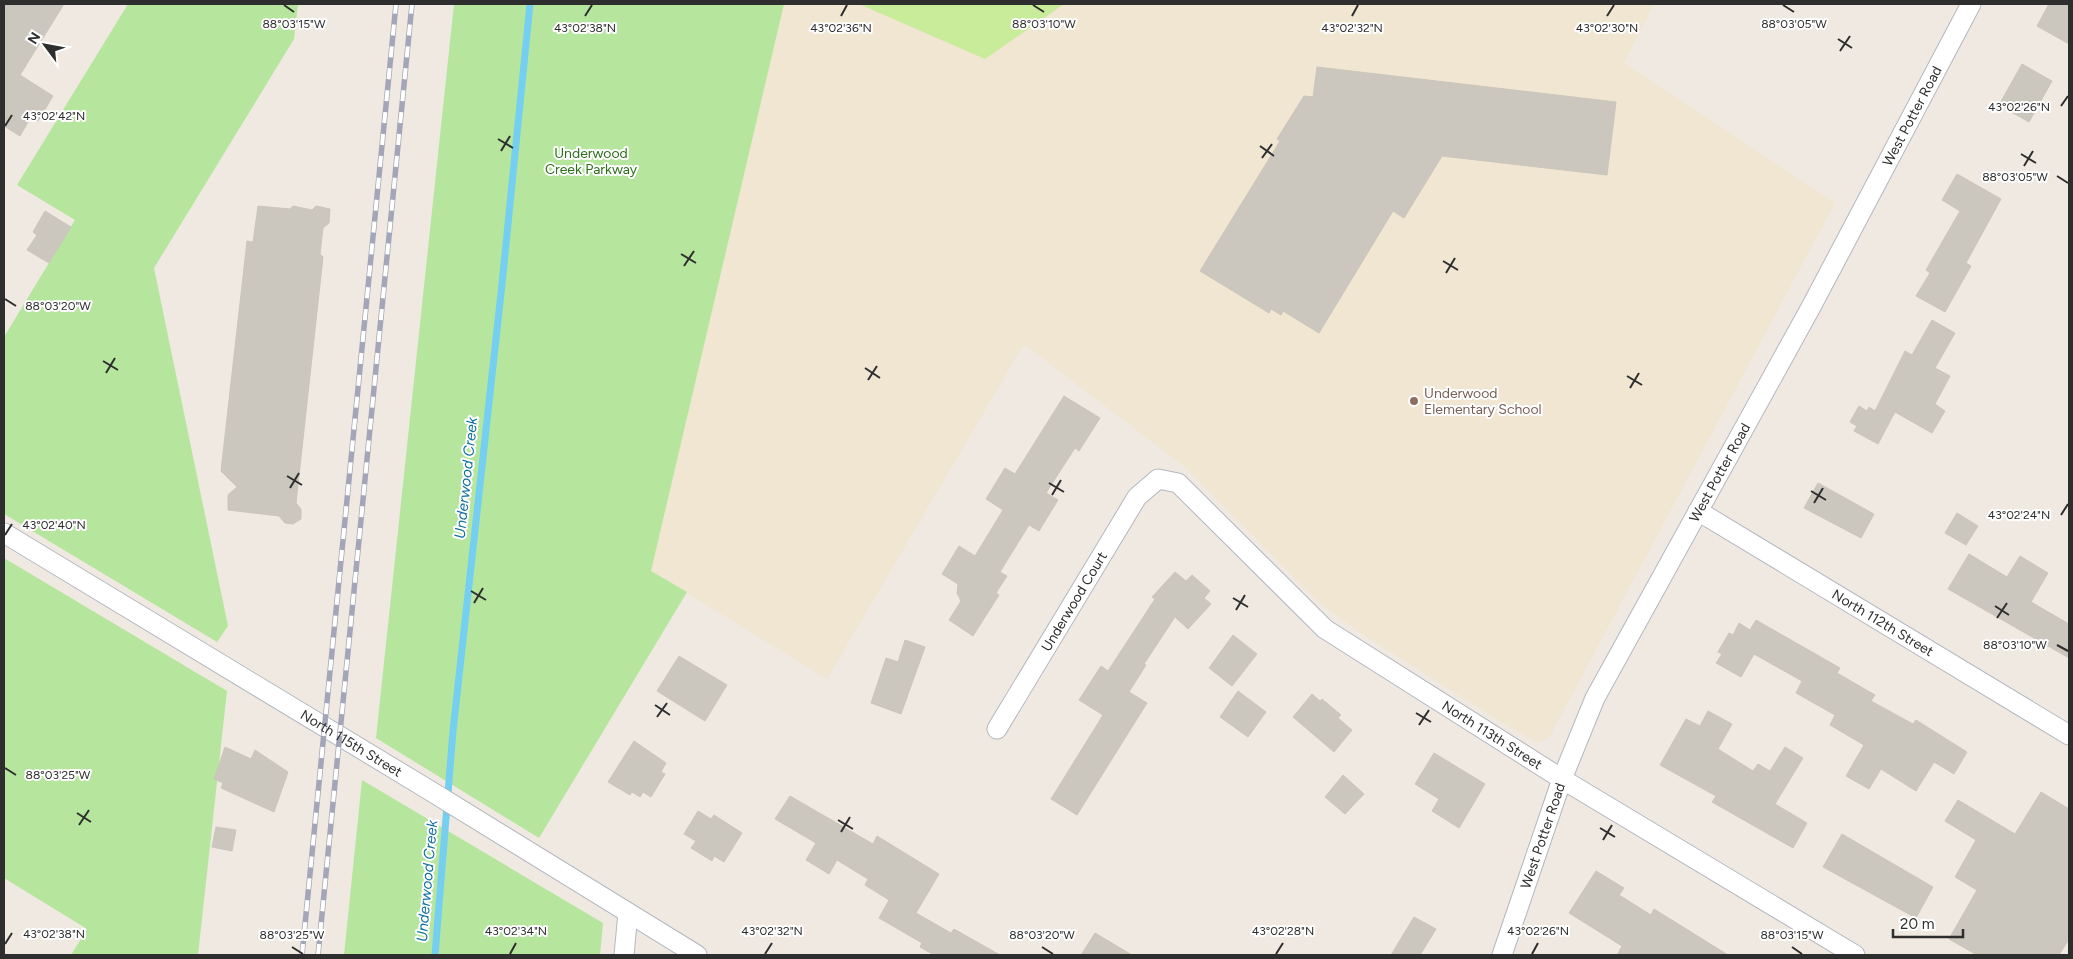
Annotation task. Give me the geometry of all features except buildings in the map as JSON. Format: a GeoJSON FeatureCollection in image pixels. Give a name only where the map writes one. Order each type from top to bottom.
{"type":"FeatureCollection","features":[{"type":"Feature","properties":{"kind":"street","name":"West Potter Road"},"geometry":{"type":"LineString","coordinates":[[1502,955],[1562,779],[1594,698],[1811,307],[1971,4]]}},
{"type":"Feature","properties":{"kind":"street","name":"Underwood Court"},"geometry":{"type":"LineString","coordinates":[[997,729],[1137,497],[1158,480]]}},
{"type":"Feature","properties":{"kind":"street","name":"North 113th Street"},"geometry":{"type":"LineString","coordinates":[[1158,480],[1178,483],[1325,629],[1562,779],[1855,955]]}},
{"type":"Feature","properties":{"kind":"street","name":"North 112th Street"},"geometry":{"type":"LineString","coordinates":[[1698,511],[2069,735]]}},
{"type":"Feature","properties":{"kind":"street","name":"North 115th Street"},"geometry":{"type":"LineString","coordinates":[[4,534],[472,816],[697,955]]}},
{"type":"Feature","properties":{"kind":"street"},"geometry":{"type":"LineString","coordinates":[[624,955],[628,913]]}},
{"type":"Feature","properties":{"kind":"shaded area","name":"Underwood Elementary School"},"geometry":{"type":"Polygon","coordinates":[[[784,4],[1654,4],[1624,63],[1835,203],[1549,738],[1537,742],[1498,720],[1359,632],[1317,601],[1185,467],[1024,344],[827,679],[651,571],[784,4]]]}},
{"type":"Feature","properties":{"kind":"green space"},"geometry":{"type":"Polygon","coordinates":[[[128,4],[298,4],[294,39],[154,268],[228,626],[217,642],[4,514],[4,337],[75,220],[17,185],[128,4]]]}},
{"type":"Feature","properties":{"kind":"green space","name":"Underwood Creek Parkway"},"geometry":{"type":"Polygon","coordinates":[[[454,4],[784,4],[651,571],[687,592],[539,838],[376,738],[454,4]]]}},
{"type":"Feature","properties":{"kind":"green space"},"geometry":{"type":"Polygon","coordinates":[[[859,4],[1064,4],[985,59],[859,4]]]}},
{"type":"Feature","properties":{"kind":"green space"},"geometry":{"type":"Polygon","coordinates":[[[4,558],[227,691],[198,955],[71,955],[87,929],[4,878],[4,558]]]}},
{"type":"Feature","properties":{"kind":"green space"},"geometry":{"type":"Polygon","coordinates":[[[362,780],[603,923],[600,955],[344,955],[362,780]]]}},
{"type":"Feature","properties":{"kind":"waterway","name":"Underwood Creek"},"geometry":{"type":"LineString","coordinates":[[435,955],[453,731],[502,284],[530,4]]}},
{"type":"Feature","properties":{"kind":"railway"},"geometry":{"type":"LineString","coordinates":[[302,955],[396,4]]}},
{"type":"Feature","properties":{"kind":"railway"},"geometry":{"type":"LineString","coordinates":[[318,955],[412,4]]}},
{"type":"Feature","properties":{"kind":"place","name":"Underwood Elementary School"},"geometry":{"type":"Point","coordinates":[1414,401]}}]}
